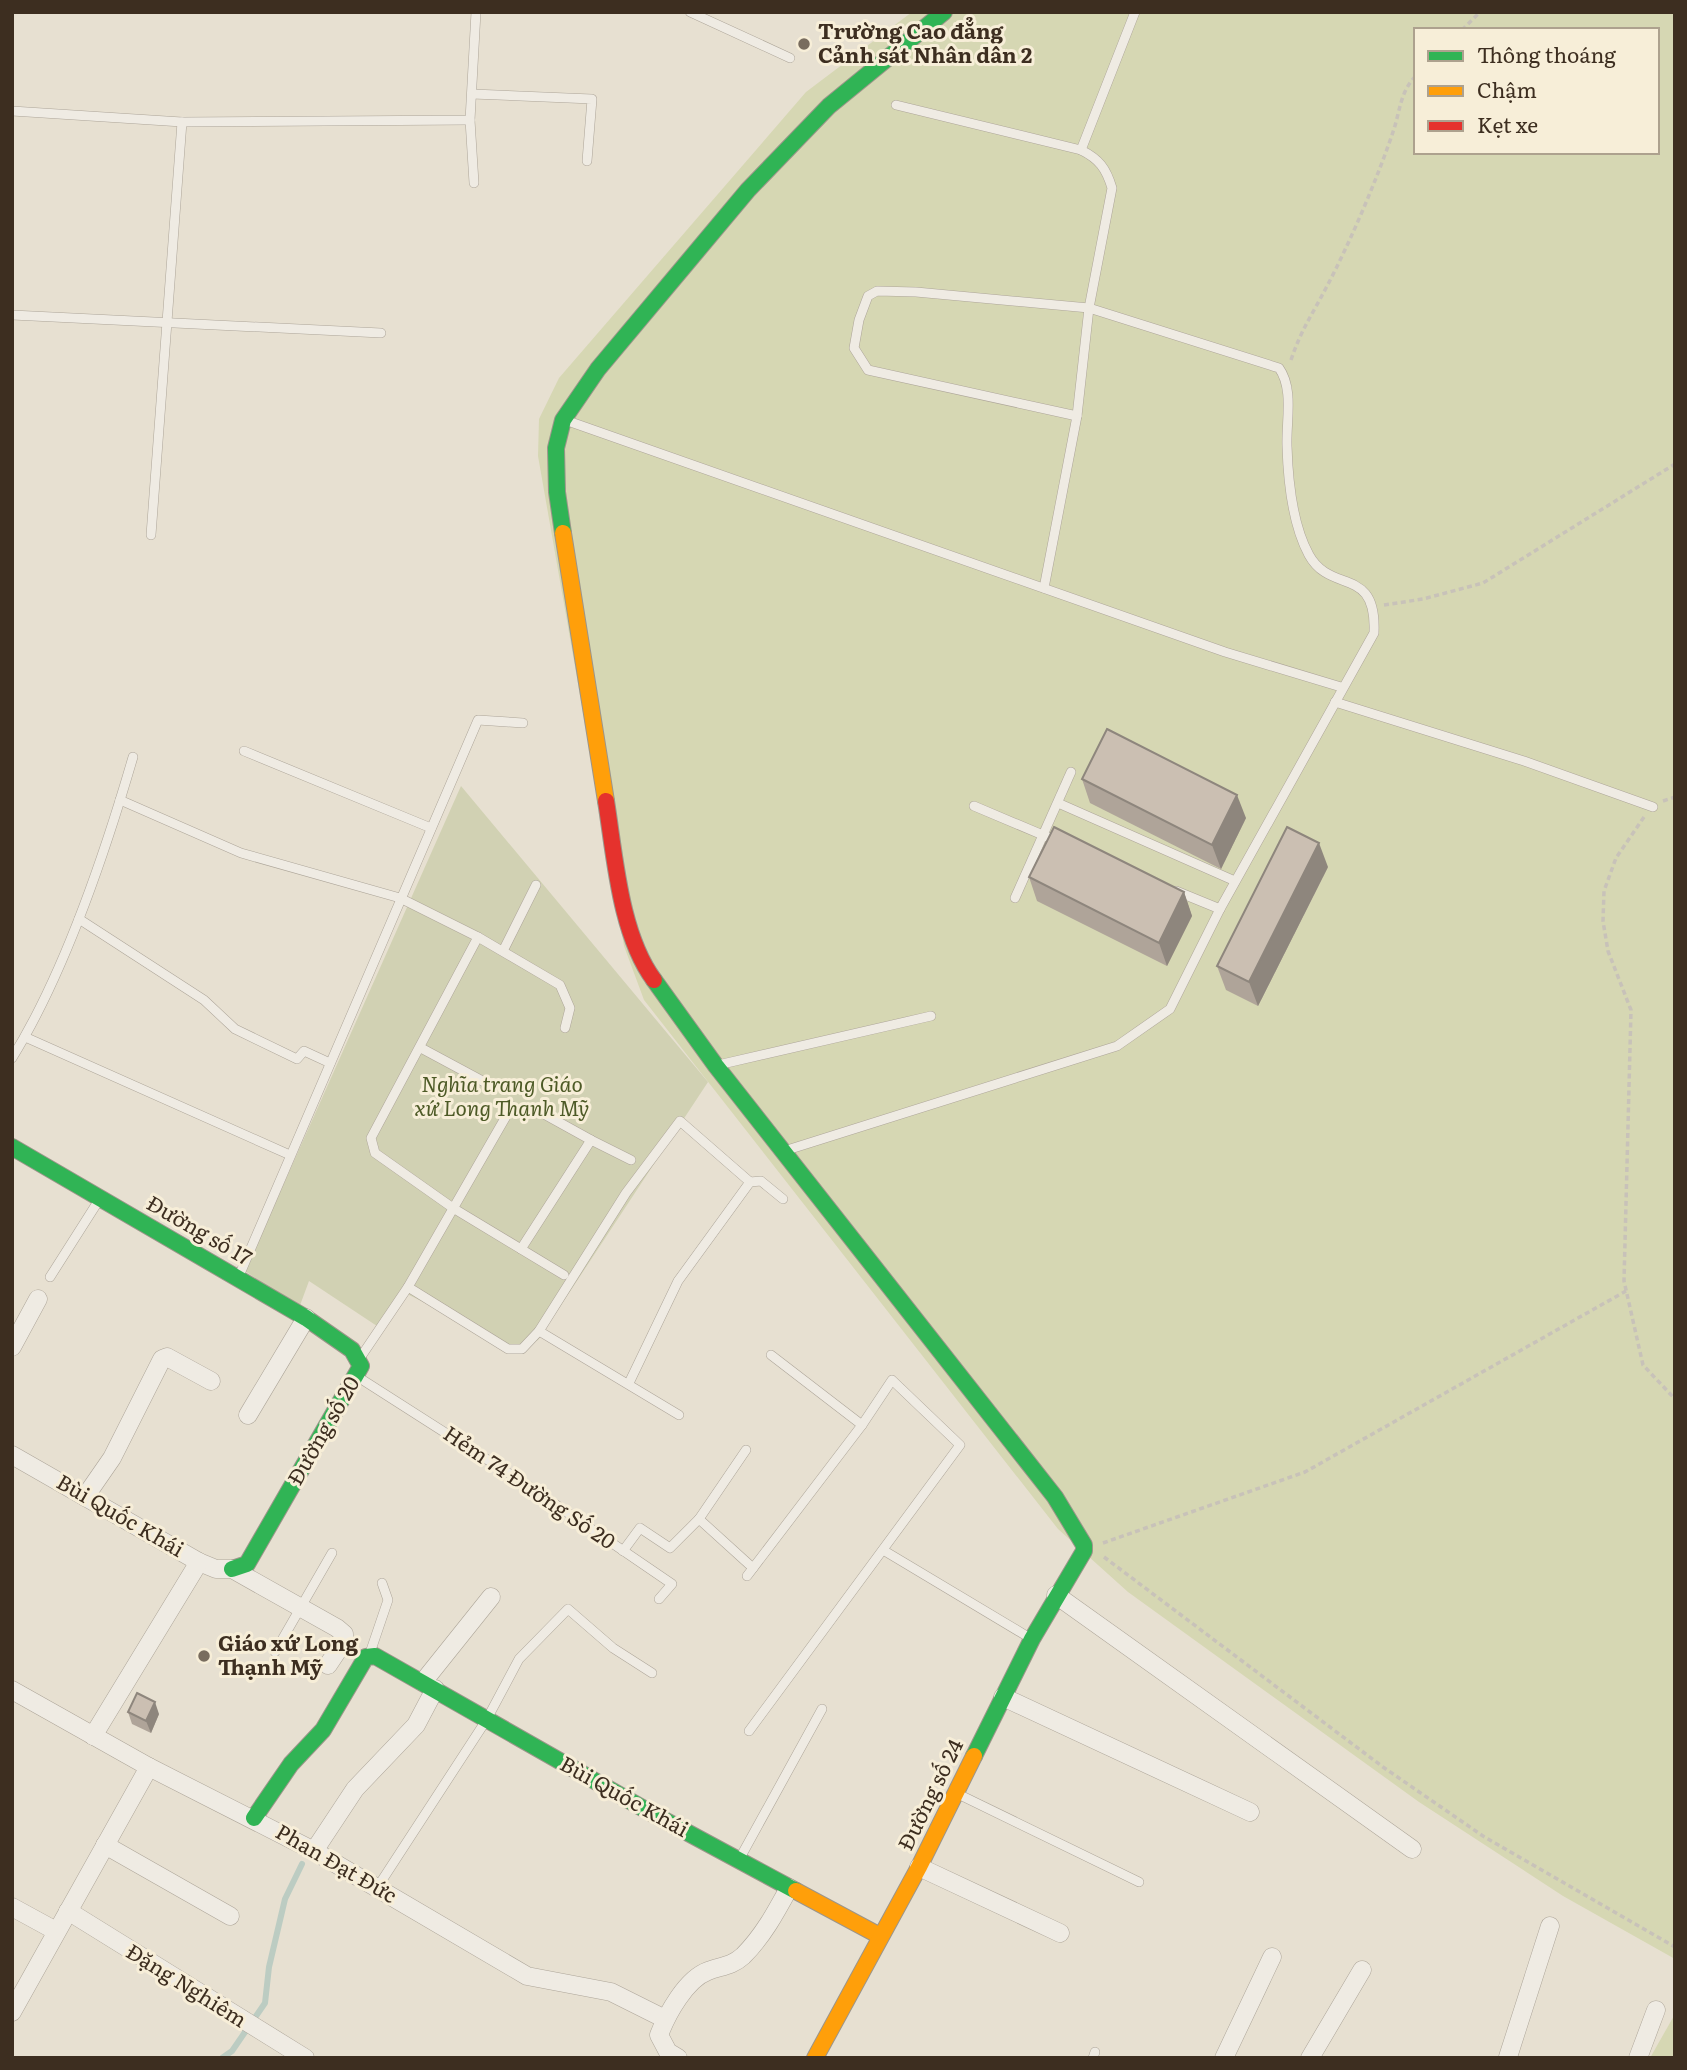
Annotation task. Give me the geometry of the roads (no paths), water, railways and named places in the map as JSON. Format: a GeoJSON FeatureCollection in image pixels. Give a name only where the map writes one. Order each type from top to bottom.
{"type":"FeatureCollection","features":[{"type":"Feature","properties":{"kind":"street"},"geometry":{"type":"LineString","coordinates":[[784,1151],[716,1066],[647,971],[634,942],[618,875],[557,492],[556,448],[563,419],[598,369],[748,190],[829,106],[944,12]]}},
{"type":"Feature","properties":{"kind":"street","name":"Đường số 17"},"geometry":{"type":"LineString","coordinates":[[12,1147],[306,1318],[352,1350],[357,1368]]}},
{"type":"Feature","properties":{"kind":"street","name":"Đường số 24"},"geometry":{"type":"LineString","coordinates":[[784,1151],[1055,1497],[1086,1548],[1032,1639],[919,1867],[815,2058]]}},
{"type":"Feature","properties":{"kind":"street"},"geometry":{"type":"LineString","coordinates":[[12,1347],[38,1300]]}},
{"type":"Feature","properties":{"kind":"street"},"geometry":{"type":"LineString","coordinates":[[248,1415],[306,1318]]}},
{"type":"Feature","properties":{"kind":"street"},"geometry":{"type":"LineString","coordinates":[[85,1497],[112,1458],[162,1359],[167,1357],[176,1361],[211,1381]]}},
{"type":"Feature","properties":{"kind":"street","name":"Đường số 20"},"geometry":{"type":"LineString","coordinates":[[232,1569],[247,1563],[357,1368]]}},
{"type":"Feature","properties":{"kind":"street","name":"Bùi Quốc Khái"},"geometry":{"type":"LineString","coordinates":[[12,1455],[199,1562],[216,1569],[232,1569],[344,1634],[344,1641],[328,1665]]}},
{"type":"Feature","properties":{"kind":"street"},"geometry":{"type":"LineString","coordinates":[[93,1736],[199,1562]]}},
{"type":"Feature","properties":{"kind":"street"},"geometry":{"type":"LineString","coordinates":[[1056,1595],[1412,1849]]}},
{"type":"Feature","properties":{"kind":"street"},"geometry":{"type":"LineString","coordinates":[[315,1852],[355,1788],[416,1725],[429,1686],[491,1597]]}},
{"type":"Feature","properties":{"kind":"street"},"geometry":{"type":"LineString","coordinates":[[254,1818],[291,1764],[323,1730],[370,1655]]}},
{"type":"Feature","properties":{"kind":"street","name":"Bùi Quốc Khái"},"geometry":{"type":"LineString","coordinates":[[370,1655],[739,1861],[880,1936]]}},
{"type":"Feature","properties":{"kind":"street","name":"Phan Đạt Đức"},"geometry":{"type":"LineString","coordinates":[[12,1690],[149,1767],[254,1818],[527,1976],[611,1993],[665,2019]]}},
{"type":"Feature","properties":{"kind":"street"},"geometry":{"type":"LineString","coordinates":[[1003,1697],[1250,1812]]}},
{"type":"Feature","properties":{"kind":"street"},"geometry":{"type":"LineString","coordinates":[[12,2012],[149,1767]]}},
{"type":"Feature","properties":{"kind":"street"},"geometry":{"type":"LineString","coordinates":[[105,1845],[230,1916]]}},
{"type":"Feature","properties":{"kind":"street"},"geometry":{"type":"LineString","coordinates":[[919,1867],[1060,1933]]}},
{"type":"Feature","properties":{"kind":"street"},"geometry":{"type":"LineString","coordinates":[[678,2058],[668,2052],[659,2035],[665,2019],[698,1976],[709,1970],[725,1968],[741,1957],[765,1931],[789,1888]]}},
{"type":"Feature","properties":{"kind":"street"},"geometry":{"type":"LineString","coordinates":[[12,1907],[56,1931]]}},
{"type":"Feature","properties":{"kind":"street","name":"Đặng Nghiêm"},"geometry":{"type":"LineString","coordinates":[[68,1911],[233,2016],[305,2058]]}},
{"type":"Feature","properties":{"kind":"street"},"geometry":{"type":"LineString","coordinates":[[1505,2056],[1550,1926]]}},
{"type":"Feature","properties":{"kind":"street"},"geometry":{"type":"LineString","coordinates":[[1224,2058],[1272,1956]]}},
{"type":"Feature","properties":{"kind":"street"},"geometry":{"type":"LineString","coordinates":[[1310,2058],[1362,1970]]}},
{"type":"Feature","properties":{"kind":"street"},"geometry":{"type":"LineString","coordinates":[[1638,2058],[1656,2010]]}},
{"type":"Feature","properties":{"kind":"lane"},"geometry":{"type":"LineString","coordinates":[[474,183],[470,120],[476,12]]}},
{"type":"Feature","properties":{"kind":"lane"},"geometry":{"type":"LineString","coordinates":[[690,12],[790,58]]}},
{"type":"Feature","properties":{"kind":"lane"},"geometry":{"type":"LineString","coordinates":[[1082,150],[1135,12]]}},
{"type":"Feature","properties":{"kind":"lane"},"geometry":{"type":"LineString","coordinates":[[472,94],[592,99],[587,161]]}},
{"type":"Feature","properties":{"kind":"lane"},"geometry":{"type":"LineString","coordinates":[[896,105],[1082,150],[1102,164],[1112,188],[1089,308],[1077,416],[1044,587]]}},
{"type":"Feature","properties":{"kind":"lane"},"geometry":{"type":"LineString","coordinates":[[12,111],[182,122],[470,120]]}},
{"type":"Feature","properties":{"kind":"lane"},"geometry":{"type":"LineString","coordinates":[[151,535],[182,122]]}},
{"type":"Feature","properties":{"kind":"lane"},"geometry":{"type":"LineString","coordinates":[[784,1151],[1117,1046],[1170,1009],[1220,909],[1341,687],[1374,633],[1374,607],[1355,583],[1330,576],[1310,557],[1296,520],[1289,482],[1286,377],[1279,368],[1089,308],[966,295],[877,291],[868,296],[859,320],[854,348],[868,370],[1077,416]]}},
{"type":"Feature","properties":{"kind":"lane"},"geometry":{"type":"LineString","coordinates":[[12,315],[381,333]]}},
{"type":"Feature","properties":{"kind":"lane"},"geometry":{"type":"LineString","coordinates":[[563,419],[1225,652],[1341,687]]}},
{"type":"Feature","properties":{"kind":"lane"},"geometry":{"type":"LineString","coordinates":[[1335,702],[1524,761],[1653,807]]}},
{"type":"Feature","properties":{"kind":"lane"},"geometry":{"type":"LineString","coordinates":[[238,1277],[478,720],[523,723]]}},
{"type":"Feature","properties":{"kind":"lane"},"geometry":{"type":"LineString","coordinates":[[244,751],[431,828]]}},
{"type":"Feature","properties":{"kind":"lane"},"geometry":{"type":"LineString","coordinates":[[12,1058],[25,1037],[79,919],[133,757]]}},
{"type":"Feature","properties":{"kind":"lane"},"geometry":{"type":"LineString","coordinates":[[1015,898],[1071,772]]}},
{"type":"Feature","properties":{"kind":"lane"},"geometry":{"type":"LineString","coordinates":[[120,800],[241,853],[400,898],[478,937],[560,985],[570,1008],[565,1028]]}},
{"type":"Feature","properties":{"kind":"lane"},"geometry":{"type":"LineString","coordinates":[[1058,803],[1236,881]]}},
{"type":"Feature","properties":{"kind":"lane"},"geometry":{"type":"LineString","coordinates":[[974,806],[1069,846]]}},
{"type":"Feature","properties":{"kind":"lane"},"geometry":{"type":"LineString","coordinates":[[503,951],[536,886]]}},
{"type":"Feature","properties":{"kind":"lane"},"geometry":{"type":"LineString","coordinates":[[1169,888],[1220,909]]}},
{"type":"Feature","properties":{"kind":"lane"},"geometry":{"type":"LineString","coordinates":[[79,919],[204,1000],[235,1029],[297,1059],[304,1051],[330,1063]]}},
{"type":"Feature","properties":{"kind":"lane"},"geometry":{"type":"LineString","coordinates":[[478,937],[371,1138],[371,1146],[375,1153],[453,1208],[564,1275]]}},
{"type":"Feature","properties":{"kind":"lane"},"geometry":{"type":"LineString","coordinates":[[716,1066],[931,1016]]}},
{"type":"Feature","properties":{"kind":"lane"},"geometry":{"type":"LineString","coordinates":[[25,1037],[290,1155]]}},
{"type":"Feature","properties":{"kind":"lane"},"geometry":{"type":"LineString","coordinates":[[421,1048],[488,1084]]}},
{"type":"Feature","properties":{"kind":"lane","name":"Đường số 20"},"geometry":{"type":"LineString","coordinates":[[357,1368],[408,1287],[512,1106]]}},
{"type":"Feature","properties":{"kind":"lane"},"geometry":{"type":"LineString","coordinates":[[544,1114],[631,1160]]}},
{"type":"Feature","properties":{"kind":"lane"},"geometry":{"type":"LineString","coordinates":[[408,1287],[508,1349],[522,1349],[539,1331],[626,1193],[680,1121],[750,1182],[761,1181],[783,1199]]}},
{"type":"Feature","properties":{"kind":"lane"},"geometry":{"type":"LineString","coordinates":[[521,1249],[591,1140]]}},
{"type":"Feature","properties":{"kind":"lane"},"geometry":{"type":"LineString","coordinates":[[629,1383],[678,1280],[750,1182]]}},
{"type":"Feature","properties":{"kind":"lane"},"geometry":{"type":"LineString","coordinates":[[50,1277],[100,1199]]}},
{"type":"Feature","properties":{"kind":"lane"},"geometry":{"type":"LineString","coordinates":[[539,1331],[679,1415]]}},
{"type":"Feature","properties":{"kind":"lane"},"geometry":{"type":"LineString","coordinates":[[771,1355],[862,1425]]}},
{"type":"Feature","properties":{"kind":"lane","name":"Hẻm 74 Đường Số 20"},"geometry":{"type":"LineString","coordinates":[[357,1368],[622,1550],[640,1528],[670,1548],[699,1519]]}},
{"type":"Feature","properties":{"kind":"lane"},"geometry":{"type":"LineString","coordinates":[[746,1450],[699,1519],[750,1572],[862,1425],[892,1380],[960,1445],[750,1731]]}},
{"type":"Feature","properties":{"kind":"lane"},"geometry":{"type":"LineString","coordinates":[[622,1550],[673,1584],[659,1599]]}},
{"type":"Feature","properties":{"kind":"lane"},"geometry":{"type":"LineString","coordinates":[[883,1550],[1032,1639]]}},
{"type":"Feature","properties":{"kind":"lane"},"geometry":{"type":"LineString","coordinates":[[275,1652],[332,1553]]}},
{"type":"Feature","properties":{"kind":"lane"},"geometry":{"type":"LineString","coordinates":[[370,1655],[388,1600],[382,1583]]}},
{"type":"Feature","properties":{"kind":"lane"},"geometry":{"type":"LineString","coordinates":[[377,1888],[487,1719],[519,1659],[568,1609],[613,1647],[652,1673]]}},
{"type":"Feature","properties":{"kind":"lane"},"geometry":{"type":"LineString","coordinates":[[739,1861],[822,1709]]}},
{"type":"Feature","properties":{"kind":"lane"},"geometry":{"type":"LineString","coordinates":[[956,1794],[1139,1882]]}},
{"type":"Feature","properties":{"kind":"waterway"},"geometry":{"type":"LineString","coordinates":[[222,2058],[232,2051],[265,2003],[269,1967],[285,1899],[302,1864]]}},
{"type":"Feature","properties":{"kind":"place","name":"Trường Cao đẳng Cảnh sát Nhân dân 2"},"geometry":{"type":"Point","coordinates":[804,44]}},
{"type":"Feature","properties":{"kind":"place","name":"Giáo xứ Long Thạnh Mỹ"},"geometry":{"type":"Point","coordinates":[204,1656]}},
{"type":"Feature","properties":{"kind":"park label","name":"Nghĩa trang Giáo xứ Long Thạnh Mỹ"},"geometry":{"type":"Point","coordinates":[502,1097]}}]}
